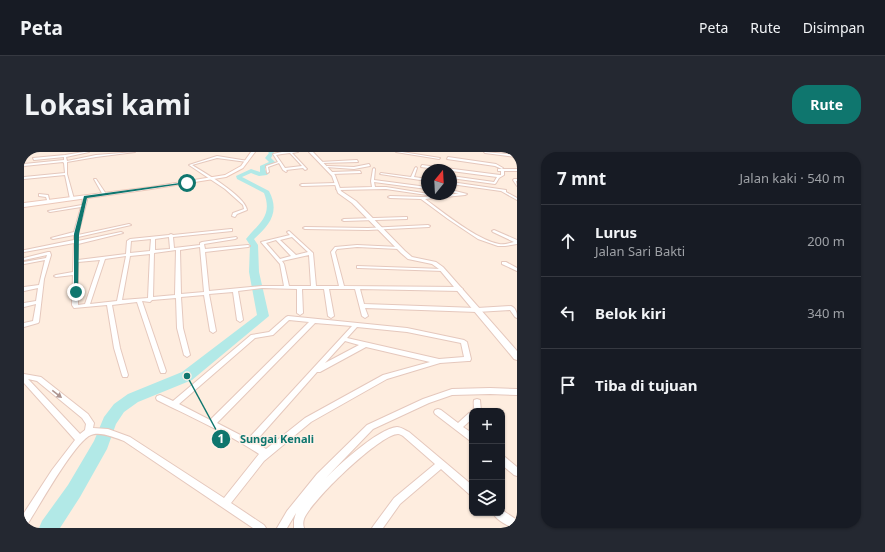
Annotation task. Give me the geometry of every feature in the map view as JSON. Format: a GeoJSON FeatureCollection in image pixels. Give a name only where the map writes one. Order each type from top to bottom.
{"type":"FeatureCollection","features":[{"type":"Feature","properties":{"kind":"main road"},"geometry":{"type":"LineString","coordinates":[[24,205],[151,188],[226,176],[234,173],[247,161],[253,152]]}},
{"type":"Feature","properties":{"kind":"street"},"geometry":{"type":"LineString","coordinates":[[60,152],[65,156]]}},
{"type":"Feature","properties":{"kind":"street"},"geometry":{"type":"LineString","coordinates":[[34,159],[88,152]]}},
{"type":"Feature","properties":{"kind":"street"},"geometry":{"type":"LineString","coordinates":[[24,165],[64,162],[96,156],[134,152]]}},
{"type":"Feature","properties":{"kind":"street"},"geometry":{"type":"LineString","coordinates":[[285,153],[305,168],[285,170],[274,155],[285,153],[297,152]]}},
{"type":"Feature","properties":{"kind":"street"},"geometry":{"type":"LineString","coordinates":[[311,152],[332,173],[337,187],[382,228],[408,257],[434,263],[443,270],[517,357]]}},
{"type":"Feature","properties":{"kind":"street"},"geometry":{"type":"LineString","coordinates":[[397,152],[439,158]]}},
{"type":"Feature","properties":{"kind":"street"},"geometry":{"type":"LineString","coordinates":[[486,152],[516,157]]}},
{"type":"Feature","properties":{"kind":"street"},"geometry":{"type":"LineString","coordinates":[[65,156],[64,162],[72,199]]}},
{"type":"Feature","properties":{"kind":"street"},"geometry":{"type":"LineString","coordinates":[[234,216],[235,213],[245,210],[246,207],[236,196],[212,178],[190,165],[219,157],[247,161]]}},
{"type":"Feature","properties":{"kind":"street"},"geometry":{"type":"LineString","coordinates":[[448,158],[496,165],[502,169],[517,170]]}},
{"type":"Feature","properties":{"kind":"street"},"geometry":{"type":"LineString","coordinates":[[321,162],[357,161]]}},
{"type":"Feature","properties":{"kind":"street"},"geometry":{"type":"LineString","coordinates":[[268,172],[267,167],[279,162]]}},
{"type":"Feature","properties":{"kind":"street"},"geometry":{"type":"LineString","coordinates":[[327,167],[354,168],[368,165]]}},
{"type":"Feature","properties":{"kind":"street"},"geometry":{"type":"LineString","coordinates":[[412,178],[416,168]]}},
{"type":"Feature","properties":{"kind":"street"},"geometry":{"type":"LineString","coordinates":[[374,169],[372,181],[374,188]]}},
{"type":"Feature","properties":{"kind":"street"},"geometry":{"type":"LineString","coordinates":[[457,178],[495,183],[499,176],[503,175],[502,169]]}},
{"type":"Feature","properties":{"kind":"street"},"geometry":{"type":"LineString","coordinates":[[457,171],[499,176]]}},
{"type":"Feature","properties":{"kind":"street"},"geometry":{"type":"LineString","coordinates":[[332,173],[360,172]]}},
{"type":"Feature","properties":{"kind":"street"},"geometry":{"type":"LineString","coordinates":[[24,178],[66,174]]}},
{"type":"Feature","properties":{"kind":"street"},"geometry":{"type":"LineString","coordinates":[[381,174],[421,179]]}},
{"type":"Feature","properties":{"kind":"street"},"geometry":{"type":"LineString","coordinates":[[95,180],[104,194]]}},
{"type":"Feature","properties":{"kind":"street"},"geometry":{"type":"LineString","coordinates":[[517,180],[514,180],[517,185]]}},
{"type":"Feature","properties":{"kind":"street"},"geometry":{"type":"LineString","coordinates":[[372,181],[421,187]]}},
{"type":"Feature","properties":{"kind":"street"},"geometry":{"type":"LineString","coordinates":[[457,184],[505,191]]}},
{"type":"Feature","properties":{"kind":"street"},"geometry":{"type":"LineString","coordinates":[[496,184],[517,199]]}},
{"type":"Feature","properties":{"kind":"street"},"geometry":{"type":"LineString","coordinates":[[302,185],[386,188],[421,193]]}},
{"type":"Feature","properties":{"kind":"street"},"geometry":{"type":"LineString","coordinates":[[457,192],[465,194],[457,194]]}},
{"type":"Feature","properties":{"kind":"street"},"geometry":{"type":"LineString","coordinates":[[40,195],[47,196],[49,202]]}},
{"type":"Feature","properties":{"kind":"street"},"geometry":{"type":"LineString","coordinates":[[85,197],[76,238],[76,307],[262,287],[460,289]]}},
{"type":"Feature","properties":{"kind":"street"},"geometry":{"type":"LineString","coordinates":[[390,197],[421,198]]}},
{"type":"Feature","properties":{"kind":"street"},"geometry":{"type":"LineString","coordinates":[[424,200],[442,214],[486,240],[499,245],[517,242]]}},
{"type":"Feature","properties":{"kind":"street"},"geometry":{"type":"LineString","coordinates":[[50,211],[83,206]]}},
{"type":"Feature","properties":{"kind":"street"},"geometry":{"type":"LineString","coordinates":[[344,220],[406,218]]}},
{"type":"Feature","properties":{"kind":"street"},"geometry":{"type":"LineString","coordinates":[[25,251],[129,225]]}},
{"type":"Feature","properties":{"kind":"street"},"geometry":{"type":"LineString","coordinates":[[305,228],[382,228],[428,226]]}},
{"type":"Feature","properties":{"kind":"street"},"geometry":{"type":"LineString","coordinates":[[224,230],[226,239]]}},
{"type":"Feature","properties":{"kind":"street"},"geometry":{"type":"LineString","coordinates":[[119,303],[130,240],[231,230]]}},
{"type":"Feature","properties":{"kind":"street"},"geometry":{"type":"LineString","coordinates":[[494,231],[517,242]]}},
{"type":"Feature","properties":{"kind":"street"},"geometry":{"type":"LineString","coordinates":[[205,232],[208,242]]}},
{"type":"Feature","properties":{"kind":"street"},"geometry":{"type":"LineString","coordinates":[[289,232],[311,253],[314,287]]}},
{"type":"Feature","properties":{"kind":"street"},"geometry":{"type":"LineString","coordinates":[[53,238],[76,238],[121,233]]}},
{"type":"Feature","properties":{"kind":"street"},"geometry":{"type":"LineString","coordinates":[[189,233],[190,247]]}},
{"type":"Feature","properties":{"kind":"street"},"geometry":{"type":"LineString","coordinates":[[172,235],[172,250]]}},
{"type":"Feature","properties":{"kind":"street"},"geometry":{"type":"LineString","coordinates":[[287,287],[284,267],[263,243],[292,236]]}},
{"type":"Feature","properties":{"kind":"street"},"geometry":{"type":"LineString","coordinates":[[150,300],[153,237]]}},
{"type":"Feature","properties":{"kind":"street"},"geometry":{"type":"LineString","coordinates":[[213,331],[206,293],[202,243],[235,238]]}},
{"type":"Feature","properties":{"kind":"street"},"geometry":{"type":"LineString","coordinates":[[277,239],[294,256]]}},
{"type":"Feature","properties":{"kind":"street"},"geometry":{"type":"LineString","coordinates":[[77,261],[190,247],[202,249],[248,246]]}},
{"type":"Feature","properties":{"kind":"street"},"geometry":{"type":"LineString","coordinates":[[342,288],[333,252],[336,248],[357,246],[399,248]]}},
{"type":"Feature","properties":{"kind":"street"},"geometry":{"type":"LineString","coordinates":[[178,249],[180,328],[187,355]]}},
{"type":"Feature","properties":{"kind":"street"},"geometry":{"type":"LineString","coordinates":[[24,259],[48,253],[49,255],[46,259],[36,322],[24,325]]}},
{"type":"Feature","properties":{"kind":"street"},"geometry":{"type":"LineString","coordinates":[[279,260],[311,253]]}},
{"type":"Feature","properties":{"kind":"street"},"geometry":{"type":"LineString","coordinates":[[87,306],[103,258]]}},
{"type":"Feature","properties":{"kind":"street"},"geometry":{"type":"LineString","coordinates":[[24,263],[46,259]]}},
{"type":"Feature","properties":{"kind":"street"},"geometry":{"type":"LineString","coordinates":[[504,263],[517,270]]}},
{"type":"Feature","properties":{"kind":"street"},"geometry":{"type":"LineString","coordinates":[[360,267],[443,270]]}},
{"type":"Feature","properties":{"kind":"street"},"geometry":{"type":"LineString","coordinates":[[56,276],[76,273]]}},
{"type":"Feature","properties":{"kind":"street"},"geometry":{"type":"LineString","coordinates":[[24,289],[41,286]]}},
{"type":"Feature","properties":{"kind":"street"},"geometry":{"type":"LineString","coordinates":[[299,287],[300,313]]}},
{"type":"Feature","properties":{"kind":"street"},"geometry":{"type":"LineString","coordinates":[[326,287],[331,316]]}},
{"type":"Feature","properties":{"kind":"street"},"geometry":{"type":"LineString","coordinates":[[357,288],[365,316]]}},
{"type":"Feature","properties":{"kind":"street"},"geometry":{"type":"LineString","coordinates":[[235,290],[240,320]]}},
{"type":"Feature","properties":{"kind":"street"},"geometry":{"type":"LineString","coordinates":[[139,301],[163,371]]}},
{"type":"Feature","properties":{"kind":"street"},"geometry":{"type":"LineString","coordinates":[[24,305],[38,302]]}},
{"type":"Feature","properties":{"kind":"street"},"geometry":{"type":"LineString","coordinates":[[109,304],[117,348],[125,375]]}},
{"type":"Feature","properties":{"kind":"street"},"geometry":{"type":"LineString","coordinates":[[362,306],[477,310],[517,308]]}},
{"type":"Feature","properties":{"kind":"street"},"geometry":{"type":"LineString","coordinates":[[510,308],[517,316]]}},
{"type":"Feature","properties":{"kind":"street"},"geometry":{"type":"LineString","coordinates":[[173,405],[252,336],[271,334],[288,318],[407,330],[464,342],[468,360],[440,361],[343,339]]}},
{"type":"Feature","properties":{"kind":"street"},"geometry":{"type":"LineString","coordinates":[[210,424],[314,321]]}},
{"type":"Feature","properties":{"kind":"street"},"geometry":{"type":"LineString","coordinates":[[249,443],[356,325]]}},
{"type":"Feature","properties":{"kind":"street"},"geometry":{"type":"LineString","coordinates":[[313,373],[365,345]]}},
{"type":"Feature","properties":{"kind":"street"},"geometry":{"type":"LineString","coordinates":[[415,356],[415,368]]}},
{"type":"Feature","properties":{"kind":"street"},"geometry":{"type":"LineString","coordinates":[[225,504],[261,458],[308,420],[385,376],[440,361]]}},
{"type":"Feature","properties":{"kind":"street"},"geometry":{"type":"LineString","coordinates":[[24,376],[39,379],[86,416],[90,422],[92,431]]}},
{"type":"Feature","properties":{"kind":"street"},"geometry":{"type":"LineString","coordinates":[[24,379],[79,439]]}},
{"type":"Feature","properties":{"kind":"street"},"geometry":{"type":"LineString","coordinates":[[282,528],[290,514],[320,477],[370,427],[426,401],[452,392],[517,392]]}},
{"type":"Feature","properties":{"kind":"street"},"geometry":{"type":"LineString","coordinates":[[160,398],[249,443],[266,454]]}},
{"type":"Feature","properties":{"kind":"street"},"geometry":{"type":"LineString","coordinates":[[477,402],[478,408]]}},
{"type":"Feature","properties":{"kind":"street"},"geometry":{"type":"LineString","coordinates":[[438,412],[469,436]]}},
{"type":"Feature","properties":{"kind":"street"},"geometry":{"type":"LineString","coordinates":[[458,427],[469,418]]}},
{"type":"Feature","properties":{"kind":"street"},"geometry":{"type":"LineString","coordinates":[[24,522],[79,439],[92,431],[113,433],[127,439],[262,528]]}},
{"type":"Feature","properties":{"kind":"street"},"geometry":{"type":"LineString","coordinates":[[299,528],[299,516],[311,500],[358,453],[392,432],[404,432],[469,488]]}},
{"type":"Feature","properties":{"kind":"street"},"geometry":{"type":"LineString","coordinates":[[505,462],[517,472]]}},
{"type":"Feature","properties":{"kind":"street"},"geometry":{"type":"LineString","coordinates":[[377,528],[397,501],[441,464]]}},
{"type":"Feature","properties":{"kind":"street"},"geometry":{"type":"LineString","coordinates":[[502,516],[513,525]]}},
{"type":"Feature","properties":{"kind":"waterway"},"geometry":{"type":"LineString","coordinates":[[49,528],[74,491],[101,444],[109,421],[119,408],[133,398],[187,376],[263,316],[254,272],[254,245],[250,239],[261,228],[267,219],[271,209],[271,202],[267,192],[239,178],[239,176],[251,171],[259,174],[265,174],[266,173],[262,171],[262,167],[272,162],[268,158],[272,153],[270,152]]}},
{"type":"Feature","properties":{"kind":"place","name":"Sungai Kenali"},"geometry":{"type":"Point","coordinates":[187,376]}},
{"type":"Feature","properties":{"kind":"route"},"geometry":{"type":"LineString","coordinates":[[76,292],[76,234],[85,197],[187,183]]}}]}
